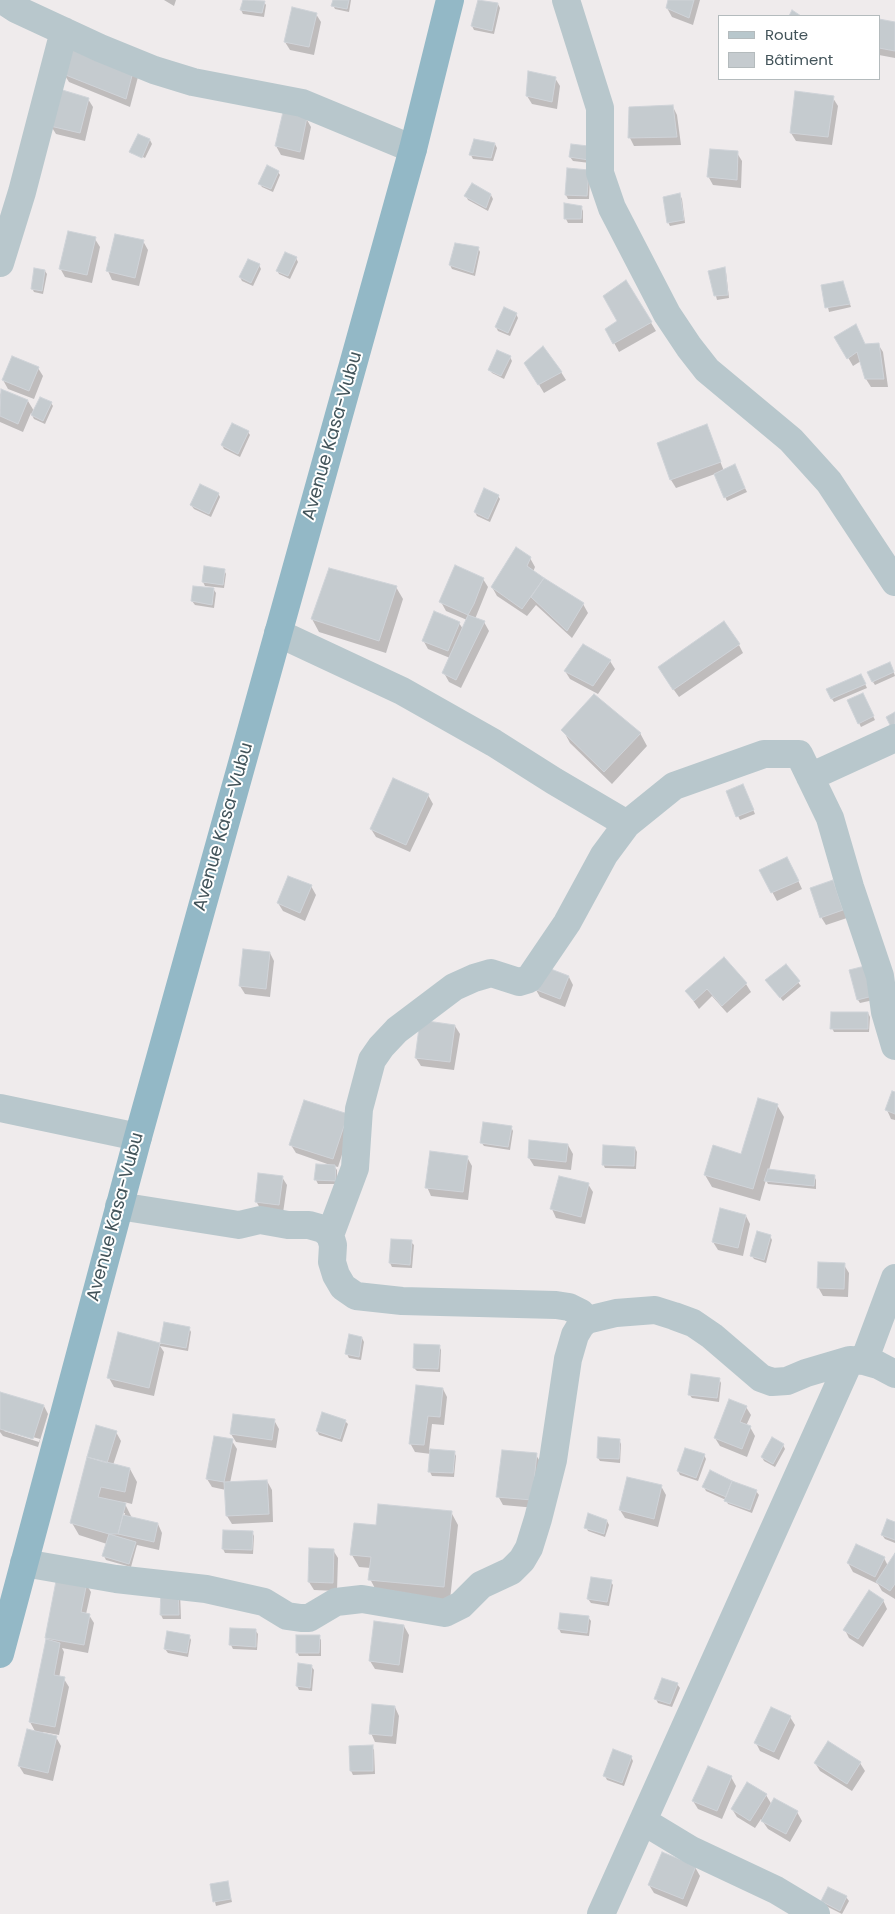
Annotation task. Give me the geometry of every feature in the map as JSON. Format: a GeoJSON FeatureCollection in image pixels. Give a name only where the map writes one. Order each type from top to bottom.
{"type":"FeatureCollection","features":[{"type":"Feature","properties":{"kind":"highway","name":"Avenue Kasa-Vubu"},"geometry":{"type":"LineString","coordinates":[[0,1654],[119,1206],[413,150],[450,0]]}},
{"type":"Feature","properties":{"kind":"street"},"geometry":{"type":"LineString","coordinates":[[2,0],[16,9],[100,48],[162,73],[193,82],[302,102],[413,150]]}},
{"type":"Feature","properties":{"kind":"street"},"geometry":{"type":"LineString","coordinates":[[566,0],[600,108],[600,173],[612,208],[667,314],[707,370],[791,440],[829,482],[895,582]]}},
{"type":"Feature","properties":{"kind":"street"},"geometry":{"type":"LineString","coordinates":[[0,263],[22,192],[64,31]]}},
{"type":"Feature","properties":{"kind":"street"},"geometry":{"type":"LineString","coordinates":[[278,633],[402,690],[494,743],[627,824]]}},
{"type":"Feature","properties":{"kind":"street"},"geometry":{"type":"LineString","coordinates":[[810,777],[895,738]]}},
{"type":"Feature","properties":{"kind":"street"},"geometry":{"type":"LineString","coordinates":[[330,1235],[355,1168],[359,1108],[372,1060],[381,1047],[397,1030],[454,987],[491,973],[519,982],[528,978],[567,922],[591,882],[604,855],[627,824],[674,786],[764,754],[798,754],[830,818],[880,976],[885,1012],[895,1046]]}},
{"type":"Feature","properties":{"kind":"street"},"geometry":{"type":"LineString","coordinates":[[0,1108],[138,1137]]}},
{"type":"Feature","properties":{"kind":"street"},"geometry":{"type":"LineString","coordinates":[[119,1206],[239,1225],[260,1220],[288,1225],[309,1225],[323,1229],[330,1235],[333,1245],[332,1262],[336,1275],[343,1287],[356,1296],[402,1301],[556,1305],[569,1307],[581,1313],[587,1320]]}},
{"type":"Feature","properties":{"kind":"street"},"geometry":{"type":"LineString","coordinates":[[601,1914],[895,1278]]}},
{"type":"Feature","properties":{"kind":"street"},"geometry":{"type":"LineString","coordinates":[[24,1562],[116,1579],[206,1589],[264,1602],[287,1616],[301,1618],[309,1618],[336,1602],[362,1600],[444,1613],[461,1605],[481,1585],[511,1571],[522,1560],[529,1548],[553,1460],[568,1360],[575,1335],[581,1325],[587,1320],[616,1313],[655,1310],[674,1316],[693,1323],[712,1336],[761,1378],[772,1382],[787,1381],[806,1373],[857,1360],[878,1365],[895,1374]]}},
{"type":"Feature","properties":{"kind":"street"},"geometry":{"type":"LineString","coordinates":[[643,1820],[691,1850],[776,1890],[816,1914]]}},
{"type":"Feature","properties":{"kind":"building"},"geometry":{"type":"Polygon","coordinates":[[[243,0],[265,1],[262,13],[240,10],[243,0]]]}},
{"type":"Feature","properties":{"kind":"building"},"geometry":{"type":"Polygon","coordinates":[[[333,0],[349,0],[347,9],[331,6],[333,0]]]}},
{"type":"Feature","properties":{"kind":"building"},"geometry":{"type":"Polygon","coordinates":[[[478,0],[498,3],[492,31],[471,26],[478,0]]]}},
{"type":"Feature","properties":{"kind":"building"},"geometry":{"type":"Polygon","coordinates":[[[668,0],[694,0],[689,18],[666,8],[668,0]]]}},
{"type":"Feature","properties":{"kind":"building"},"geometry":{"type":"Polygon","coordinates":[[[292,7],[317,13],[309,47],[284,42],[292,7]]]}},
{"type":"Feature","properties":{"kind":"building"},"geometry":{"type":"Polygon","coordinates":[[[792,10],[800,15],[790,15],[792,10]]]}},
{"type":"Feature","properties":{"kind":"building"},"geometry":{"type":"Polygon","coordinates":[[[880,19],[895,22],[895,51],[880,48],[880,19]]]}},
{"type":"Feature","properties":{"kind":"building"},"geometry":{"type":"Polygon","coordinates":[[[68,39],[134,68],[126,99],[63,74],[68,39]]]}},
{"type":"Feature","properties":{"kind":"building"},"geometry":{"type":"Polygon","coordinates":[[[528,71],[556,77],[552,102],[526,96],[528,71]]]}},
{"type":"Feature","properties":{"kind":"building"},"geometry":{"type":"Polygon","coordinates":[[[59,89],[89,98],[80,133],[50,126],[59,89]]]}},
{"type":"Feature","properties":{"kind":"building"},"geometry":{"type":"Polygon","coordinates":[[[795,91],[834,96],[828,137],[790,133],[795,91]]]}},
{"type":"Feature","properties":{"kind":"building"},"geometry":{"type":"Polygon","coordinates":[[[673,105],[677,137],[628,138],[629,107],[673,105]]]}},
{"type":"Feature","properties":{"kind":"building"},"geometry":{"type":"Polygon","coordinates":[[[283,112],[307,117],[300,152],[275,146],[283,112]]]}},
{"type":"Feature","properties":{"kind":"building"},"geometry":{"type":"Polygon","coordinates":[[[138,134],[150,139],[142,158],[129,152],[138,134]]]}},
{"type":"Feature","properties":{"kind":"building"},"geometry":{"type":"Polygon","coordinates":[[[474,139],[495,143],[491,158],[469,155],[474,139]]]}},
{"type":"Feature","properties":{"kind":"building"},"geometry":{"type":"Polygon","coordinates":[[[571,144],[588,146],[589,160],[569,157],[571,144]]]}},
{"type":"Feature","properties":{"kind":"building"},"geometry":{"type":"Polygon","coordinates":[[[710,149],[738,151],[737,180],[707,177],[710,149]]]}},
{"type":"Feature","properties":{"kind":"building"},"geometry":{"type":"Polygon","coordinates":[[[267,165],[279,171],[271,189],[258,184],[267,165]]]}},
{"type":"Feature","properties":{"kind":"building"},"geometry":{"type":"Polygon","coordinates":[[[567,168],[589,170],[587,196],[565,195],[567,168]]]}},
{"type":"Feature","properties":{"kind":"building"},"geometry":{"type":"Polygon","coordinates":[[[472,183],[491,194],[486,208],[464,196],[472,183]]]}},
{"type":"Feature","properties":{"kind":"building"},"geometry":{"type":"Polygon","coordinates":[[[680,193],[684,220],[667,223],[663,197],[680,193]]]}},
{"type":"Feature","properties":{"kind":"building"},"geometry":{"type":"Polygon","coordinates":[[[564,203],[582,206],[581,219],[564,219],[564,203]]]}},
{"type":"Feature","properties":{"kind":"building"},"geometry":{"type":"Polygon","coordinates":[[[68,231],[96,237],[87,275],[59,269],[68,231]]]}},
{"type":"Feature","properties":{"kind":"building"},"geometry":{"type":"Polygon","coordinates":[[[115,234],[144,240],[135,278],[106,271],[115,234]]]}},
{"type":"Feature","properties":{"kind":"building"},"geometry":{"type":"Polygon","coordinates":[[[455,243],[479,247],[473,273],[449,265],[455,243]]]}},
{"type":"Feature","properties":{"kind":"building"},"geometry":{"type":"Polygon","coordinates":[[[285,252],[297,257],[288,276],[276,271],[285,252]]]}},
{"type":"Feature","properties":{"kind":"building"},"geometry":{"type":"Polygon","coordinates":[[[248,259],[260,264],[251,283],[239,277],[248,259]]]}},
{"type":"Feature","properties":{"kind":"building"},"geometry":{"type":"Polygon","coordinates":[[[725,267],[728,295],[714,296],[708,271],[725,267]]]}},
{"type":"Feature","properties":{"kind":"building"},"geometry":{"type":"Polygon","coordinates":[[[34,268],[45,270],[42,291],[31,289],[34,268]]]}},
{"type":"Feature","properties":{"kind":"building"},"geometry":{"type":"Polygon","coordinates":[[[626,280],[652,322],[613,344],[605,329],[617,321],[603,296],[626,280]]]}},
{"type":"Feature","properties":{"kind":"building"},"geometry":{"type":"Polygon","coordinates":[[[843,281],[850,304],[825,308],[821,285],[843,281]]]}},
{"type":"Feature","properties":{"kind":"building"},"geometry":{"type":"Polygon","coordinates":[[[504,307],[517,313],[508,333],[495,327],[504,307]]]}},
{"type":"Feature","properties":{"kind":"building"},"geometry":{"type":"Polygon","coordinates":[[[856,324],[865,344],[879,343],[884,379],[865,379],[857,352],[847,359],[834,337],[856,324]]]}},
{"type":"Feature","properties":{"kind":"building"},"geometry":{"type":"Polygon","coordinates":[[[543,346],[562,372],[538,385],[524,363],[543,346]]]}},
{"type":"Feature","properties":{"kind":"building"},"geometry":{"type":"Polygon","coordinates":[[[497,350],[511,356],[501,376],[488,370],[497,350]]]}},
{"type":"Feature","properties":{"kind":"building"},"geometry":{"type":"Polygon","coordinates":[[[12,356],[39,367],[29,391],[2,380],[12,356]]]}},
{"type":"Feature","properties":{"kind":"building"},"geometry":{"type":"Polygon","coordinates":[[[1,389],[28,400],[18,424],[0,416],[1,389]]]}},
{"type":"Feature","properties":{"kind":"building"},"geometry":{"type":"Polygon","coordinates":[[[40,397],[52,402],[43,421],[31,415],[40,397]]]}},
{"type":"Feature","properties":{"kind":"building"},"geometry":{"type":"Polygon","coordinates":[[[232,423],[249,431],[238,454],[221,445],[232,423]]]}},
{"type":"Feature","properties":{"kind":"building"},"geometry":{"type":"Polygon","coordinates":[[[707,424],[721,462],[670,480],[657,443],[707,424]]]}},
{"type":"Feature","properties":{"kind":"building"},"geometry":{"type":"Polygon","coordinates":[[[735,464],[745,488],[724,498],[714,474],[735,464]]]}},
{"type":"Feature","properties":{"kind":"building"},"geometry":{"type":"Polygon","coordinates":[[[200,484],[219,493],[209,514],[190,505],[200,484]]]}},
{"type":"Feature","properties":{"kind":"building"},"geometry":{"type":"Polygon","coordinates":[[[484,488],[499,495],[488,519],[474,512],[484,488]]]}},
{"type":"Feature","properties":{"kind":"building"},"geometry":{"type":"Polygon","coordinates":[[[516,547],[531,557],[527,566],[544,578],[522,609],[491,587],[516,547]]]}},
{"type":"Feature","properties":{"kind":"building"},"geometry":{"type":"Polygon","coordinates":[[[455,565],[484,578],[468,615],[439,602],[455,565]]]}},
{"type":"Feature","properties":{"kind":"building"},"geometry":{"type":"Polygon","coordinates":[[[204,566],[225,569],[223,585],[202,582],[204,566]]]}},
{"type":"Feature","properties":{"kind":"building"},"geometry":{"type":"Polygon","coordinates":[[[329,568],[397,586],[379,641],[311,619],[329,568]]]}},
{"type":"Feature","properties":{"kind":"building"},"geometry":{"type":"Polygon","coordinates":[[[544,578],[584,603],[567,631],[531,597],[544,578]]]}},
{"type":"Feature","properties":{"kind":"building"},"geometry":{"type":"Polygon","coordinates":[[[193,586],[214,588],[212,605],[191,601],[193,586]]]}},
{"type":"Feature","properties":{"kind":"building"},"geometry":{"type":"Polygon","coordinates":[[[434,611],[460,622],[448,651],[422,641],[434,611]]]}},
{"type":"Feature","properties":{"kind":"building"},"geometry":{"type":"Polygon","coordinates":[[[468,615],[485,621],[456,680],[442,673],[468,615]]]}},
{"type":"Feature","properties":{"kind":"building"},"geometry":{"type":"Polygon","coordinates":[[[724,621],[740,644],[673,690],[658,667],[724,621]]]}},
{"type":"Feature","properties":{"kind":"building"},"geometry":{"type":"Polygon","coordinates":[[[583,644],[611,660],[593,686],[564,671],[583,644]]]}},
{"type":"Feature","properties":{"kind":"building"},"geometry":{"type":"Polygon","coordinates":[[[890,662],[894,672],[872,682],[867,672],[890,662]]]}},
{"type":"Feature","properties":{"kind":"building"},"geometry":{"type":"Polygon","coordinates":[[[861,674],[866,684],[831,699],[826,689],[861,674]]]}},
{"type":"Feature","properties":{"kind":"building"},"geometry":{"type":"Polygon","coordinates":[[[863,693],[874,716],[858,724],[847,700],[863,693]]]}},
{"type":"Feature","properties":{"kind":"building"},"geometry":{"type":"Polygon","coordinates":[[[594,694],[641,733],[604,772],[561,730],[594,694]]]}},
{"type":"Feature","properties":{"kind":"building"},"geometry":{"type":"Polygon","coordinates":[[[895,712],[895,732],[894,733],[886,717],[895,712]]]}},
{"type":"Feature","properties":{"kind":"building"},"geometry":{"type":"Polygon","coordinates":[[[393,778],[429,794],[406,845],[370,829],[393,778]]]}},
{"type":"Feature","properties":{"kind":"building"},"geometry":{"type":"Polygon","coordinates":[[[743,784],[754,810],[736,817],[726,791],[743,784]]]}},
{"type":"Feature","properties":{"kind":"building"},"geometry":{"type":"Polygon","coordinates":[[[787,857],[799,881],[771,893],[759,870],[787,857]]]}},
{"type":"Feature","properties":{"kind":"building"},"geometry":{"type":"Polygon","coordinates":[[[288,876],[312,885],[300,913],[277,903],[288,876]]]}},
{"type":"Feature","properties":{"kind":"building"},"geometry":{"type":"Polygon","coordinates":[[[833,880],[843,910],[820,918],[810,888],[833,880]]]}},
{"type":"Feature","properties":{"kind":"building"},"geometry":{"type":"Polygon","coordinates":[[[243,949],[270,952],[266,989],[239,986],[243,949]]]}},
{"type":"Feature","properties":{"kind":"building"},"geometry":{"type":"Polygon","coordinates":[[[724,957],[747,983],[722,1006],[707,989],[694,1001],[685,991],[724,957]]]}},
{"type":"Feature","properties":{"kind":"building"},"geometry":{"type":"Polygon","coordinates":[[[786,964],[800,981],[780,998],[765,980],[786,964]]]}},
{"type":"Feature","properties":{"kind":"building"},"geometry":{"type":"Polygon","coordinates":[[[869,965],[877,995],[857,1000],[849,970],[869,965]]]}},
{"type":"Feature","properties":{"kind":"building"},"geometry":{"type":"Polygon","coordinates":[[[543,966],[569,976],[560,999],[534,989],[543,966]]]}},
{"type":"Feature","properties":{"kind":"building"},"geometry":{"type":"Polygon","coordinates":[[[831,1012],[868,1012],[868,1029],[830,1029],[831,1012]]]}},
{"type":"Feature","properties":{"kind":"building"},"geometry":{"type":"Polygon","coordinates":[[[420,1020],[455,1025],[450,1062],[415,1058],[420,1020]]]}},
{"type":"Feature","properties":{"kind":"building"},"geometry":{"type":"Polygon","coordinates":[[[892,1091],[895,1092],[895,1114],[885,1110],[892,1091]]]}},
{"type":"Feature","properties":{"kind":"building"},"geometry":{"type":"Polygon","coordinates":[[[758,1098],[778,1104],[753,1189],[704,1175],[713,1145],[741,1154],[758,1098]]]}},
{"type":"Feature","properties":{"kind":"building"},"geometry":{"type":"Polygon","coordinates":[[[304,1100],[348,1114],[333,1159],[289,1145],[304,1100]]]}},
{"type":"Feature","properties":{"kind":"building"},"geometry":{"type":"Polygon","coordinates":[[[483,1122],[512,1126],[508,1147],[480,1143],[483,1122]]]}},
{"type":"Feature","properties":{"kind":"building"},"geometry":{"type":"Polygon","coordinates":[[[529,1140],[568,1144],[566,1162],[528,1158],[529,1140]]]}},
{"type":"Feature","properties":{"kind":"building"},"geometry":{"type":"Polygon","coordinates":[[[603,1145],[635,1147],[634,1166],[602,1165],[603,1145]]]}},
{"type":"Feature","properties":{"kind":"building"},"geometry":{"type":"Polygon","coordinates":[[[430,1151],[468,1156],[463,1192],[425,1188],[430,1151]]]}},
{"type":"Feature","properties":{"kind":"building"},"geometry":{"type":"Polygon","coordinates":[[[316,1164],[335,1165],[336,1181],[314,1180],[316,1164]]]}},
{"type":"Feature","properties":{"kind":"building"},"geometry":{"type":"Polygon","coordinates":[[[768,1169],[815,1175],[814,1186],[764,1181],[768,1169]]]}},
{"type":"Feature","properties":{"kind":"building"},"geometry":{"type":"Polygon","coordinates":[[[258,1173],[283,1176],[279,1205],[255,1202],[258,1173]]]}},
{"type":"Feature","properties":{"kind":"building"},"geometry":{"type":"Polygon","coordinates":[[[559,1176],[589,1183],[581,1217],[550,1209],[559,1176]]]}},
{"type":"Feature","properties":{"kind":"building"},"geometry":{"type":"Polygon","coordinates":[[[720,1208],[746,1215],[738,1248],[712,1242],[720,1208]]]}},
{"type":"Feature","properties":{"kind":"building"},"geometry":{"type":"Polygon","coordinates":[[[757,1231],[771,1235],[764,1260],[750,1256],[757,1231]]]}},
{"type":"Feature","properties":{"kind":"building"},"geometry":{"type":"Polygon","coordinates":[[[391,1239],[412,1240],[410,1265],[389,1263],[391,1239]]]}},
{"type":"Feature","properties":{"kind":"building"},"geometry":{"type":"Polygon","coordinates":[[[818,1262],[845,1263],[844,1289],[817,1288],[818,1262]]]}},
{"type":"Feature","properties":{"kind":"building"},"geometry":{"type":"Polygon","coordinates":[[[164,1322],[190,1327],[186,1348],[160,1343],[164,1322]]]}},
{"type":"Feature","properties":{"kind":"building"},"geometry":{"type":"Polygon","coordinates":[[[118,1332],[160,1343],[149,1388],[107,1378],[118,1332]]]}},
{"type":"Feature","properties":{"kind":"building"},"geometry":{"type":"Polygon","coordinates":[[[349,1334],[362,1337],[359,1357],[345,1354],[349,1334]]]}},
{"type":"Feature","properties":{"kind":"building"},"geometry":{"type":"Polygon","coordinates":[[[414,1344],[440,1345],[438,1369],[413,1368],[414,1344]]]}},
{"type":"Feature","properties":{"kind":"building"},"geometry":{"type":"Polygon","coordinates":[[[691,1374],[720,1378],[717,1398],[688,1395],[691,1374]]]}},
{"type":"Feature","properties":{"kind":"building"},"geometry":{"type":"Polygon","coordinates":[[[416,1385],[443,1388],[440,1417],[428,1416],[424,1445],[409,1444],[416,1385]]]}},
{"type":"Feature","properties":{"kind":"building"},"geometry":{"type":"Polygon","coordinates":[[[0,1392],[44,1405],[33,1439],[0,1429],[0,1392]]]}},
{"type":"Feature","properties":{"kind":"building"},"geometry":{"type":"Polygon","coordinates":[[[729,1399],[747,1406],[740,1422],[751,1426],[742,1449],[714,1438],[729,1399]]]}},
{"type":"Feature","properties":{"kind":"building"},"geometry":{"type":"Polygon","coordinates":[[[322,1412],[346,1420],[340,1439],[316,1431],[322,1412]]]}},
{"type":"Feature","properties":{"kind":"building"},"geometry":{"type":"Polygon","coordinates":[[[233,1414],[275,1419],[272,1440],[230,1434],[233,1414]]]}},
{"type":"Feature","properties":{"kind":"building"},"geometry":{"type":"Polygon","coordinates":[[[96,1425],[117,1431],[107,1463],[87,1457],[96,1425]]]}},
{"type":"Feature","properties":{"kind":"building"},"geometry":{"type":"Polygon","coordinates":[[[214,1436],[233,1439],[224,1482],[206,1479],[214,1436]]]}},
{"type":"Feature","properties":{"kind":"building"},"geometry":{"type":"Polygon","coordinates":[[[598,1437],[620,1439],[619,1459],[597,1458],[598,1437]]]}},
{"type":"Feature","properties":{"kind":"building"},"geometry":{"type":"Polygon","coordinates":[[[772,1437],[784,1444],[773,1464],[761,1457],[772,1437]]]}},
{"type":"Feature","properties":{"kind":"building"},"geometry":{"type":"Polygon","coordinates":[[[685,1448],[705,1454],[696,1478],[677,1471],[685,1448]]]}},
{"type":"Feature","properties":{"kind":"building"},"geometry":{"type":"Polygon","coordinates":[[[430,1449],[455,1451],[453,1473],[428,1472],[430,1449]]]}},
{"type":"Feature","properties":{"kind":"building"},"geometry":{"type":"Polygon","coordinates":[[[502,1450],[537,1453],[532,1500],[496,1497],[502,1450]]]}},
{"type":"Feature","properties":{"kind":"building"},"geometry":{"type":"Polygon","coordinates":[[[87,1457],[130,1468],[125,1492],[101,1487],[98,1497],[126,1503],[118,1534],[109,1534],[70,1523],[87,1457]]]}},
{"type":"Feature","properties":{"kind":"building"},"geometry":{"type":"Polygon","coordinates":[[[710,1470],[732,1481],[726,1497],[702,1487],[710,1470]]]}},
{"type":"Feature","properties":{"kind":"building"},"geometry":{"type":"Polygon","coordinates":[[[627,1477],[662,1485],[654,1519],[619,1510],[627,1477]]]}},
{"type":"Feature","properties":{"kind":"building"},"geometry":{"type":"Polygon","coordinates":[[[267,1480],[269,1514],[226,1516],[224,1482],[267,1480]]]}},
{"type":"Feature","properties":{"kind":"building"},"geometry":{"type":"Polygon","coordinates":[[[732,1481],[757,1490],[750,1510],[724,1501],[732,1481]]]}},
{"type":"Feature","properties":{"kind":"building"},"geometry":{"type":"Polygon","coordinates":[[[378,1504],[452,1511],[444,1587],[368,1580],[371,1557],[350,1555],[354,1523],[376,1525],[378,1504]]]}},
{"type":"Feature","properties":{"kind":"building"},"geometry":{"type":"Polygon","coordinates":[[[588,1513],[607,1520],[604,1534],[584,1528],[588,1513]]]}},
{"type":"Feature","properties":{"kind":"building"},"geometry":{"type":"Polygon","coordinates":[[[123,1515],[158,1523],[154,1542],[118,1534],[123,1515]]]}},
{"type":"Feature","properties":{"kind":"building"},"geometry":{"type":"Polygon","coordinates":[[[887,1519],[895,1522],[895,1540],[881,1535],[887,1519]]]}},
{"type":"Feature","properties":{"kind":"building"},"geometry":{"type":"Polygon","coordinates":[[[223,1530],[253,1531],[252,1550],[222,1549],[223,1530]]]}},
{"type":"Feature","properties":{"kind":"building"},"geometry":{"type":"Polygon","coordinates":[[[109,1534],[136,1542],[129,1564],[102,1556],[109,1534]]]}},
{"type":"Feature","properties":{"kind":"building"},"geometry":{"type":"Polygon","coordinates":[[[856,1544],[885,1557],[875,1577],[847,1563],[856,1544]]]}},
{"type":"Feature","properties":{"kind":"building"},"geometry":{"type":"Polygon","coordinates":[[[309,1548],[334,1549],[333,1583],[308,1582],[309,1548]]]}},
{"type":"Feature","properties":{"kind":"building"},"geometry":{"type":"Polygon","coordinates":[[[895,1553],[895,1584],[890,1591],[876,1582],[895,1553]]]}},
{"type":"Feature","properties":{"kind":"building"},"geometry":{"type":"Polygon","coordinates":[[[57,1576],[87,1582],[81,1612],[90,1614],[84,1645],[45,1638],[57,1576]]]}},
{"type":"Feature","properties":{"kind":"building"},"geometry":{"type":"Polygon","coordinates":[[[591,1577],[612,1580],[607,1602],[587,1599],[591,1577]]]}},
{"type":"Feature","properties":{"kind":"building"},"geometry":{"type":"Polygon","coordinates":[[[178,1587],[179,1615],[160,1615],[161,1588],[178,1587]]]}},
{"type":"Feature","properties":{"kind":"building"},"geometry":{"type":"Polygon","coordinates":[[[869,1590],[884,1600],[858,1639],[843,1630],[869,1590]]]}},
{"type":"Feature","properties":{"kind":"building"},"geometry":{"type":"Polygon","coordinates":[[[560,1613],[589,1616],[587,1633],[558,1629],[560,1613]]]}},
{"type":"Feature","properties":{"kind":"building"},"geometry":{"type":"Polygon","coordinates":[[[374,1621],[404,1625],[399,1665],[369,1661],[374,1621]]]}},
{"type":"Feature","properties":{"kind":"building"},"geometry":{"type":"Polygon","coordinates":[[[230,1628],[256,1629],[256,1647],[229,1645],[230,1628]]]}},
{"type":"Feature","properties":{"kind":"building"},"geometry":{"type":"Polygon","coordinates":[[[167,1631],[190,1635],[187,1653],[164,1649],[167,1631]]]}},
{"type":"Feature","properties":{"kind":"building"},"geometry":{"type":"Polygon","coordinates":[[[296,1635],[320,1635],[319,1653],[296,1653],[296,1635]]]}},
{"type":"Feature","properties":{"kind":"building"},"geometry":{"type":"Polygon","coordinates":[[[46,1639],[60,1643],[54,1675],[65,1677],[55,1727],[29,1722],[46,1639]]]}},
{"type":"Feature","properties":{"kind":"building"},"geometry":{"type":"Polygon","coordinates":[[[298,1663],[312,1665],[310,1688],[296,1686],[298,1663]]]}},
{"type":"Feature","properties":{"kind":"building"},"geometry":{"type":"Polygon","coordinates":[[[662,1678],[678,1683],[670,1704],[654,1699],[662,1678]]]}},
{"type":"Feature","properties":{"kind":"building"},"geometry":{"type":"Polygon","coordinates":[[[372,1704],[395,1706],[392,1736],[369,1734],[372,1704]]]}},
{"type":"Feature","properties":{"kind":"building"},"geometry":{"type":"Polygon","coordinates":[[[771,1707],[791,1716],[774,1752],[754,1743],[771,1707]]]}},
{"type":"Feature","properties":{"kind":"building"},"geometry":{"type":"Polygon","coordinates":[[[27,1729],[57,1736],[48,1773],[18,1766],[27,1729]]]}},
{"type":"Feature","properties":{"kind":"building"},"geometry":{"type":"Polygon","coordinates":[[[828,1741],[861,1762],[847,1784],[814,1763],[828,1741]]]}},
{"type":"Feature","properties":{"kind":"building"},"geometry":{"type":"Polygon","coordinates":[[[373,1745],[373,1771],[350,1771],[349,1746],[373,1745]]]}},
{"type":"Feature","properties":{"kind":"building"},"geometry":{"type":"Polygon","coordinates":[[[613,1749],[632,1756],[622,1783],[603,1776],[613,1749]]]}},
{"type":"Feature","properties":{"kind":"building"},"geometry":{"type":"Polygon","coordinates":[[[708,1766],[732,1776],[717,1811],[692,1801],[708,1766]]]}},
{"type":"Feature","properties":{"kind":"building"},"geometry":{"type":"Polygon","coordinates":[[[747,1782],[767,1794],[750,1821],[731,1809],[747,1782]]]}},
{"type":"Feature","properties":{"kind":"building"},"geometry":{"type":"Polygon","coordinates":[[[774,1798],[798,1811],[786,1834],[761,1821],[774,1798]]]}},
{"type":"Feature","properties":{"kind":"building"},"geometry":{"type":"Polygon","coordinates":[[[662,1852],[696,1866],[683,1899],[648,1885],[662,1852]]]}},
{"type":"Feature","properties":{"kind":"building"},"geometry":{"type":"Polygon","coordinates":[[[228,1881],[231,1899],[213,1902],[210,1884],[228,1881]]]}},
{"type":"Feature","properties":{"kind":"building"},"geometry":{"type":"Polygon","coordinates":[[[828,1887],[847,1896],[840,1911],[821,1901],[828,1887]]]}}]}
